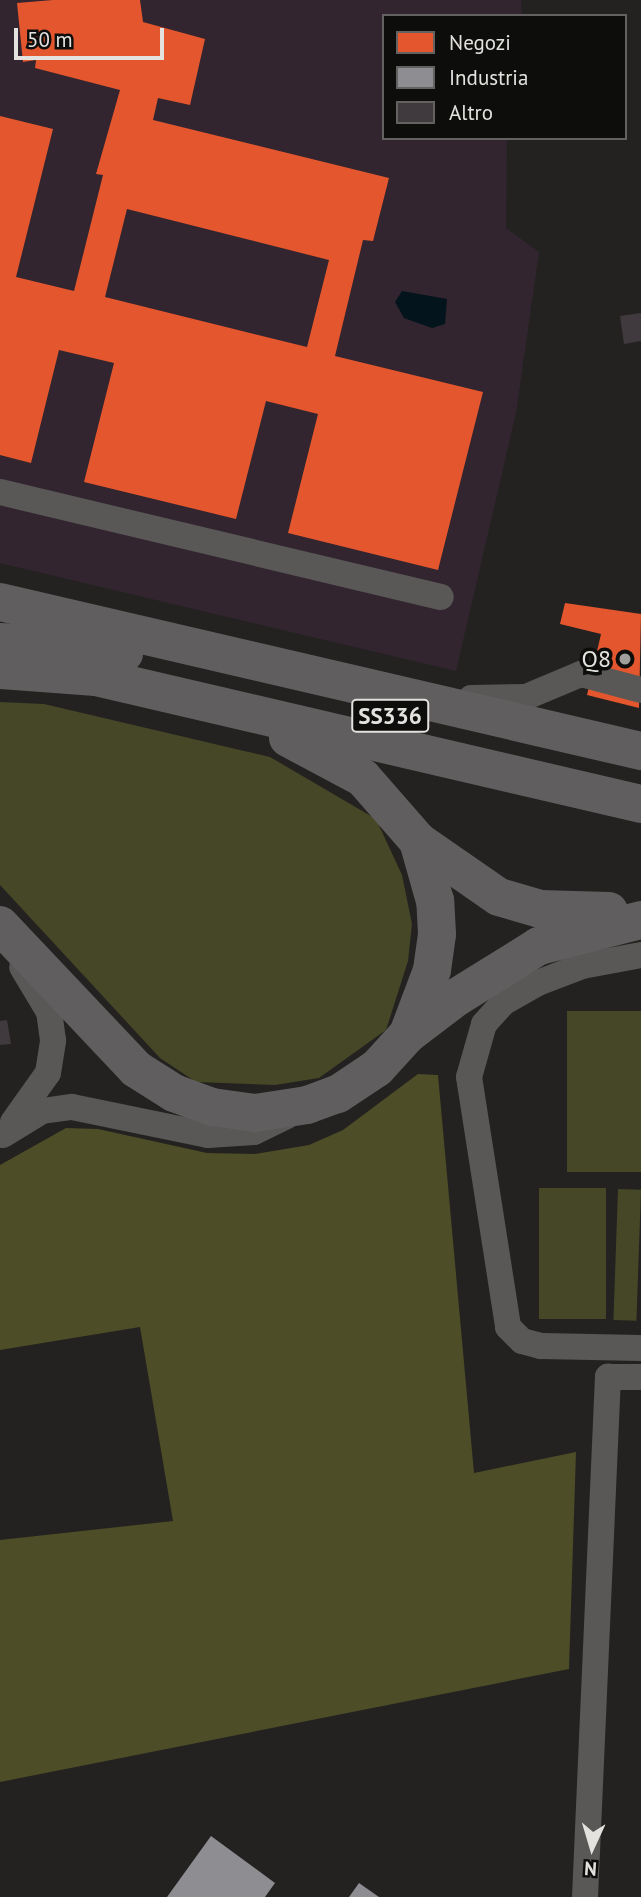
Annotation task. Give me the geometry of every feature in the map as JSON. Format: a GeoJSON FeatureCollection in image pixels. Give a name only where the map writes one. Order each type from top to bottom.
{"type":"FeatureCollection","features":[{"type":"Feature","properties":{"kind":"highway"},"geometry":{"type":"LineString","coordinates":[[0,601],[641,751]]}},
{"type":"Feature","properties":{"kind":"highway","name":"SS336"},"geometry":{"type":"LineString","coordinates":[[0,642],[101,647],[641,775]]}},
{"type":"Feature","properties":{"kind":"highway"},"geometry":{"type":"LineString","coordinates":[[0,670],[96,677],[191,699],[319,751],[363,778],[418,841],[499,897],[540,909],[583,913],[641,908]]}},
{"type":"Feature","properties":{"kind":"highway","name":"SS336"},"geometry":{"type":"LineString","coordinates":[[191,699],[641,804]]}},
{"type":"Feature","properties":{"kind":"highway"},"geometry":{"type":"LineString","coordinates":[[408,1034],[432,970],[437,934],[435,901],[418,841]]}},
{"type":"Feature","properties":{"kind":"highway"},"geometry":{"type":"LineString","coordinates":[[0,925],[136,1069],[174,1093],[212,1107],[255,1113],[307,1105],[338,1094],[377,1068],[408,1034],[492,972],[539,946],[641,919]]}},
{"type":"Feature","properties":{"kind":"street"},"geometry":{"type":"LineString","coordinates":[[0,492],[441,597]]}},
{"type":"Feature","properties":{"kind":"street"},"geometry":{"type":"LineString","coordinates":[[397,694],[512,699],[581,674],[641,690]]}},
{"type":"Feature","properties":{"kind":"street"},"geometry":{"type":"LineString","coordinates":[[0,937],[49,1012],[53,1040],[48,1073],[1,1136]]}},
{"type":"Feature","properties":{"kind":"street"},"geometry":{"type":"LineString","coordinates":[[641,955],[582,966],[538,983],[503,1003],[485,1024],[469,1077],[509,1328],[522,1342],[541,1346],[641,1348]]}},
{"type":"Feature","properties":{"kind":"street"},"geometry":{"type":"LineString","coordinates":[[1,1136],[42,1111],[72,1107],[107,1111],[174,1131],[208,1135],[254,1132],[307,1105]]}},
{"type":"Feature","properties":{"kind":"street"},"geometry":{"type":"LineString","coordinates":[[585,1897],[608,1377],[641,1377]]}},
{"type":"Feature","properties":{"kind":"shaded area"},"geometry":{"type":"Polygon","coordinates":[[[0,0],[521,0],[522,14],[382,14],[382,140],[507,140],[506,228],[539,252],[516,413],[456,671],[0,563],[0,0]]]}},
{"type":"Feature","properties":{"kind":"shaded area"},"geometry":{"type":"Polygon","coordinates":[[[418,1074],[438,1075],[474,1473],[576,1452],[569,1669],[0,1782],[0,1540],[173,1521],[140,1327],[0,1350],[0,1165],[66,1128],[98,1129],[207,1153],[255,1154],[309,1145],[343,1130],[418,1074]]]}},
{"type":"Feature","properties":{"kind":"green space"},"geometry":{"type":"Polygon","coordinates":[[[0,702],[44,704],[270,757],[376,819],[402,875],[412,924],[408,961],[386,1030],[319,1078],[275,1085],[196,1082],[160,1058],[0,885],[0,702]]]}},
{"type":"Feature","properties":{"kind":"green space"},"geometry":{"type":"Polygon","coordinates":[[[567,1011],[641,1011],[641,1172],[567,1172],[567,1011]]]}},
{"type":"Feature","properties":{"kind":"green space"},"geometry":{"type":"Polygon","coordinates":[[[539,1188],[606,1188],[606,1319],[539,1319],[539,1188]]]}},
{"type":"Feature","properties":{"kind":"green space"},"geometry":{"type":"Polygon","coordinates":[[[618,1189],[641,1190],[636,1321],[613,1320],[618,1189]]]}},
{"type":"Feature","properties":{"kind":"water"},"geometry":{"type":"Polygon","coordinates":[[[402,291],[447,299],[445,324],[432,328],[404,318],[395,302],[402,291]]]}},
{"type":"Feature","properties":{"kind":"building: Negozi"},"geometry":{"type":"Polygon","coordinates":[[[53,0],[140,0],[143,22],[205,39],[190,105],[158,98],[153,120],[389,178],[373,241],[363,240],[335,356],[483,392],[438,570],[288,533],[318,414],[266,401],[236,519],[84,482],[114,363],[59,350],[31,463],[0,455],[0,116],[53,129],[16,277],[74,291],[103,175],[96,174],[120,90],[35,68],[36,60],[23,62],[17,3],[53,0]],[[127,209],[105,297],[307,347],[329,260],[127,209]]]}},
{"type":"Feature","properties":{"kind":"building: Negozi"},"geometry":{"type":"Polygon","coordinates":[[[565,603],[641,614],[639,708],[587,695],[601,634],[560,624],[565,603]]]}},
{"type":"Feature","properties":{"kind":"building: Industria"},"geometry":{"type":"Polygon","coordinates":[[[211,1836],[275,1883],[265,1897],[167,1897],[211,1836]]]}},
{"type":"Feature","properties":{"kind":"building: Industria"},"geometry":{"type":"Polygon","coordinates":[[[359,1883],[379,1897],[349,1897],[359,1883]]]}},
{"type":"Feature","properties":{"kind":"building: Altro"},"geometry":{"type":"Polygon","coordinates":[[[641,313],[641,341],[624,344],[620,316],[641,313]]]}},
{"type":"Feature","properties":{"kind":"building: Altro"},"geometry":{"type":"Polygon","coordinates":[[[7,1020],[11,1044],[0,1045],[0,1021],[7,1020]]]}},
{"type":"Feature","properties":{"kind":"place","name":"Q8"},"geometry":{"type":"Point","coordinates":[625,659]}}]}
